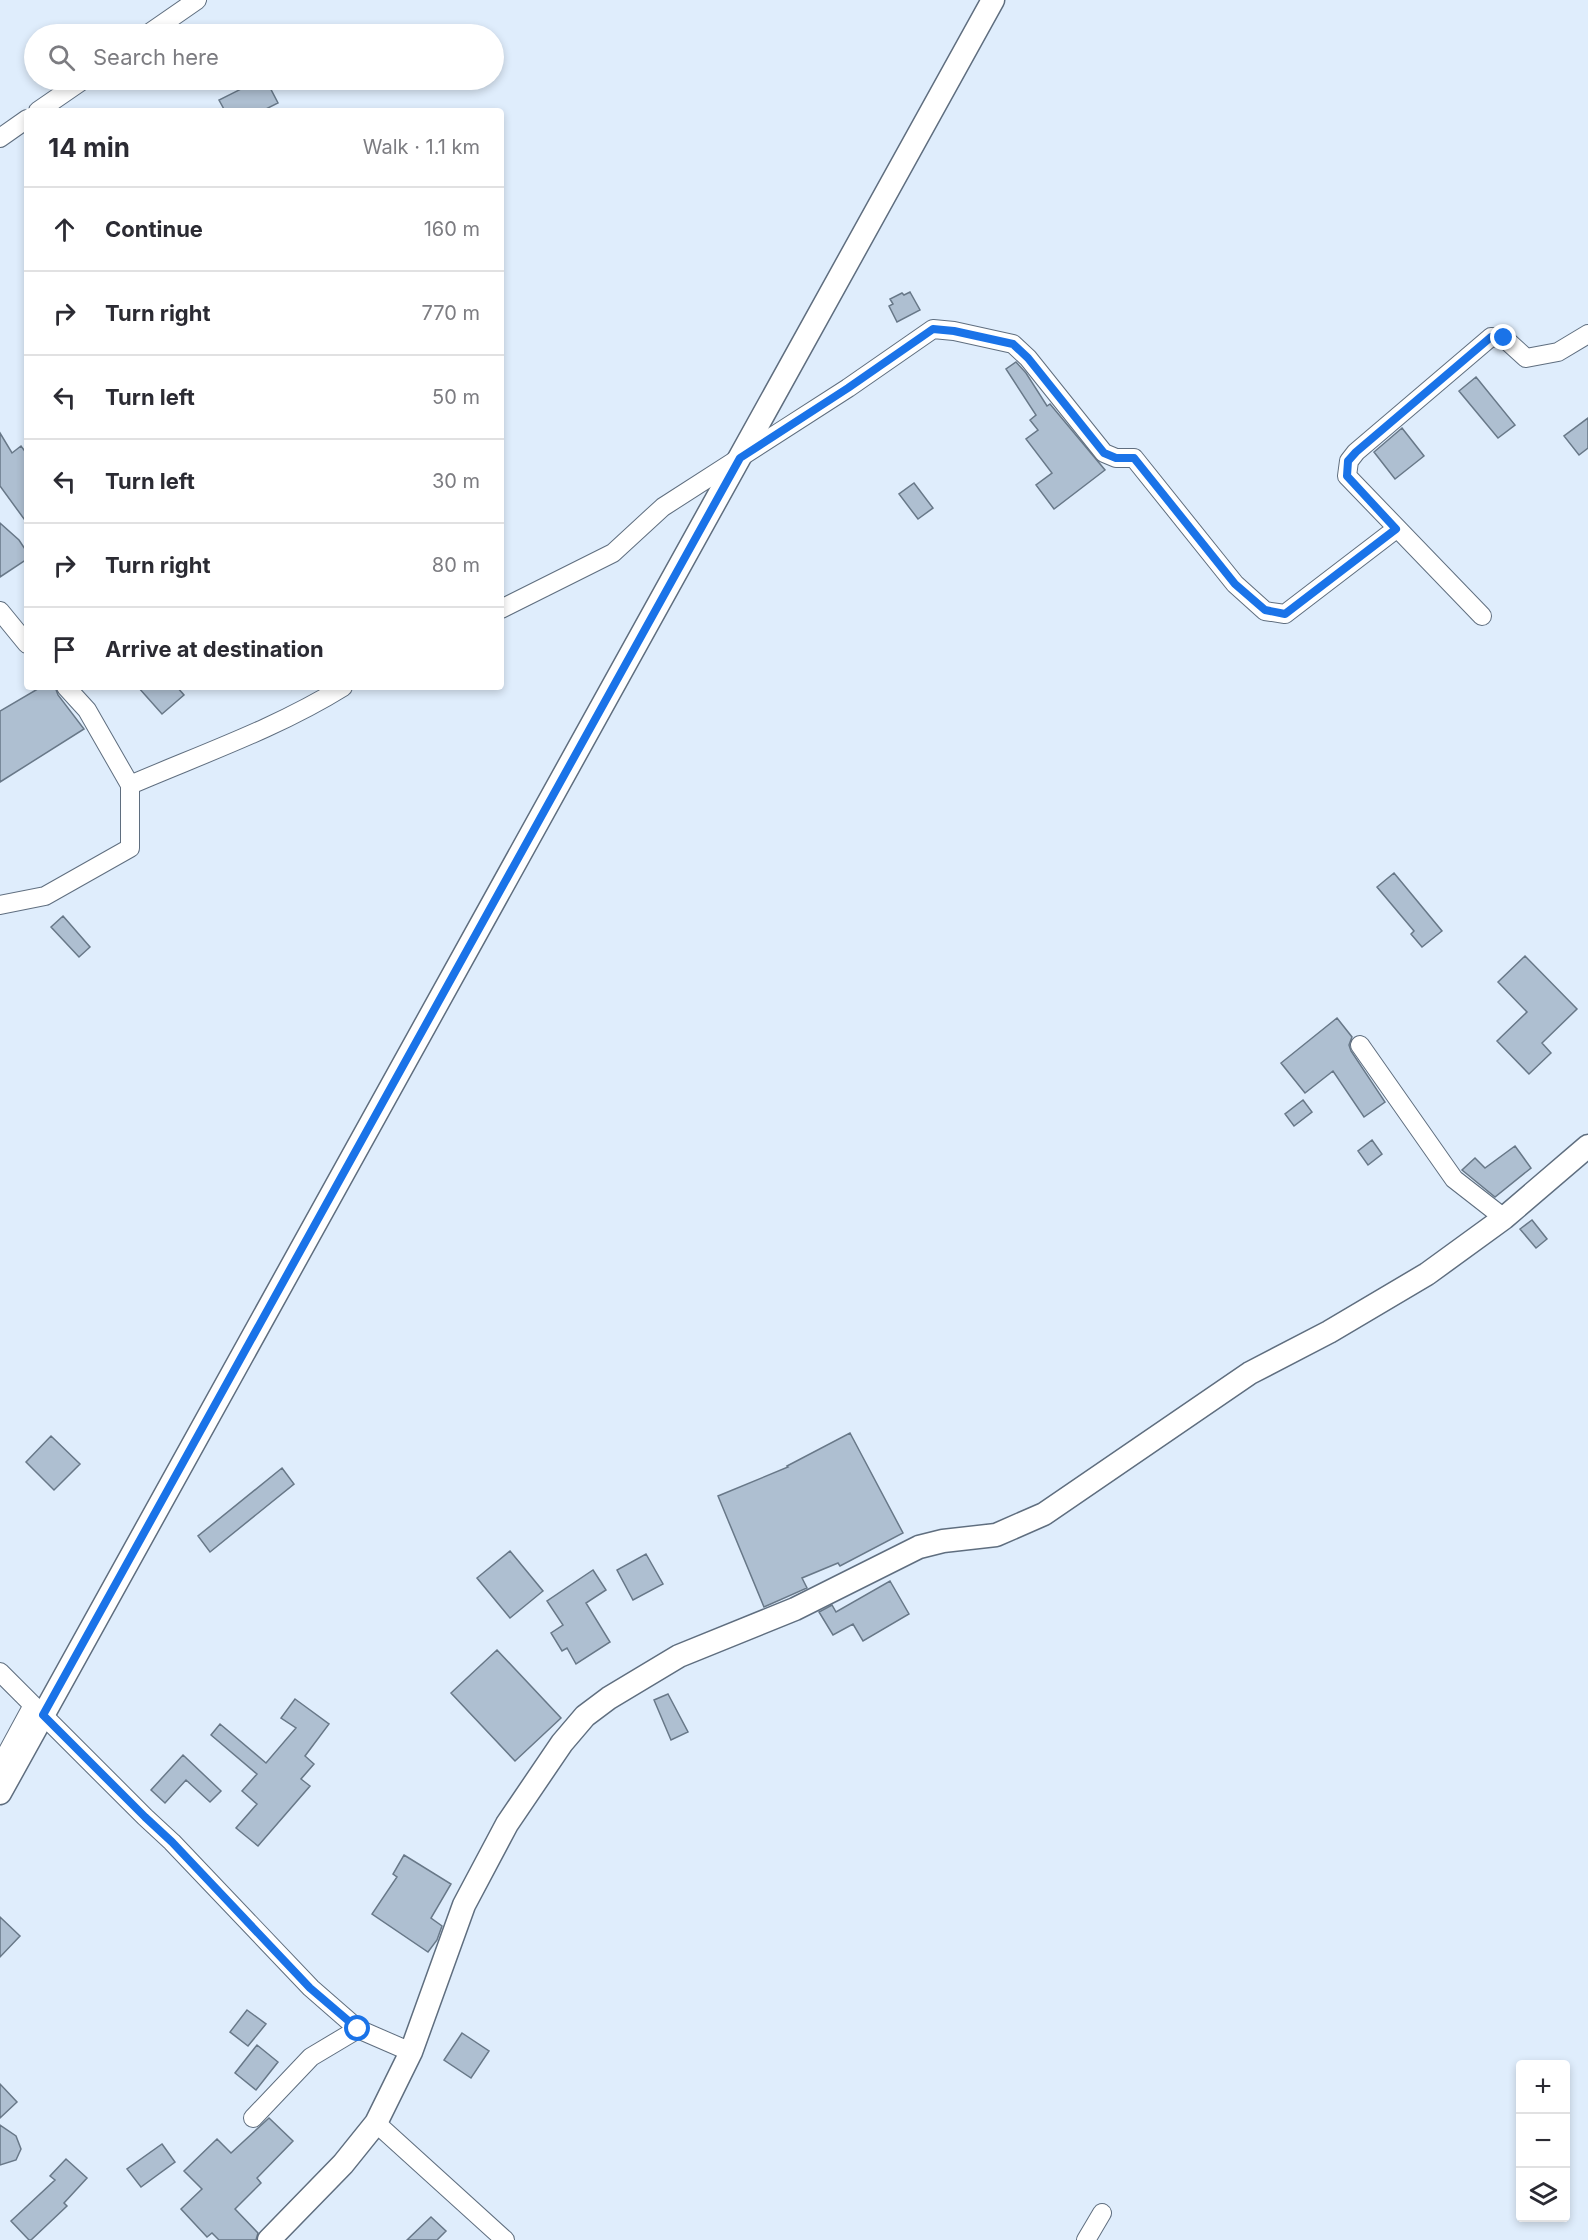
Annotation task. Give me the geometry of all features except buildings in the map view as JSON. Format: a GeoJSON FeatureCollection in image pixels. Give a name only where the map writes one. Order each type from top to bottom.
{"type":"FeatureCollection","features":[{"type":"Feature","properties":{"kind":"street"},"geometry":{"type":"LineString","coordinates":[[162,24],[197,0]]}},
{"type":"Feature","properties":{"kind":"street"},"geometry":{"type":"LineString","coordinates":[[0,1793],[38,1710],[740,458],[993,0]]}},
{"type":"Feature","properties":{"kind":"street"},"geometry":{"type":"LineString","coordinates":[[42,108],[68,90]]}},
{"type":"Feature","properties":{"kind":"street"},"geometry":{"type":"LineString","coordinates":[[0,138],[24,121]]}},
{"type":"Feature","properties":{"kind":"street"},"geometry":{"type":"LineString","coordinates":[[504,608],[613,553],[663,507],[848,388],[933,329],[954,331],[1013,344],[1028,358],[1104,453],[1116,458],[1134,458],[1235,584],[1265,610],[1285,614],[1396,529]]}},
{"type":"Feature","properties":{"kind":"street"},"geometry":{"type":"LineString","coordinates":[[1482,616],[1347,476],[1348,461],[1491,337],[1504,338],[1526,358],[1558,352],[1588,334]]}},
{"type":"Feature","properties":{"kind":"street"},"geometry":{"type":"LineString","coordinates":[[0,611],[24,640]]}},
{"type":"Feature","properties":{"kind":"street"},"geometry":{"type":"LineString","coordinates":[[0,905],[45,896],[130,848],[130,785],[87,710],[69,690]]}},
{"type":"Feature","properties":{"kind":"street"},"geometry":{"type":"LineString","coordinates":[[130,785],[287,718],[338,690]]}},
{"type":"Feature","properties":{"kind":"street"},"geometry":{"type":"LineString","coordinates":[[1360,1045],[1454,1179],[1504,1218]]}},
{"type":"Feature","properties":{"kind":"street"},"geometry":{"type":"LineString","coordinates":[[269,2240],[343,2164],[376,2123],[411,2052],[464,1905],[507,1824],[562,1743],[585,1716],[679,1656],[795,1609],[919,1547],[943,1541],[996,1534],[1044,1514],[1250,1373],[1329,1332],[1427,1274],[1504,1218],[1588,1146]]}},
{"type":"Feature","properties":{"kind":"street"},"geometry":{"type":"LineString","coordinates":[[0,1672],[172,1842],[310,1988],[358,2029],[411,2052]]}},
{"type":"Feature","properties":{"kind":"street"},"geometry":{"type":"LineString","coordinates":[[0,1766],[38,1710]]}},
{"type":"Feature","properties":{"kind":"street"},"geometry":{"type":"LineString","coordinates":[[253,2118],[311,2057],[358,2029]]}},
{"type":"Feature","properties":{"kind":"street"},"geometry":{"type":"LineString","coordinates":[[376,2123],[505,2240]]}},
{"type":"Feature","properties":{"kind":"street"},"geometry":{"type":"LineString","coordinates":[[1086,2240],[1102,2212]]}},
{"type":"Feature","properties":{"kind":"route"},"geometry":{"type":"LineString","coordinates":[[358,2029],[310,1988],[172,1842],[43,1715],[740,458],[848,388],[933,329],[1000,339],[1013,344],[1028,358],[1104,453],[1116,458],[1134,458],[1235,584],[1265,610],[1285,614],[1396,529],[1347,476],[1348,461],[1491,337],[1504,338]]}}]}
